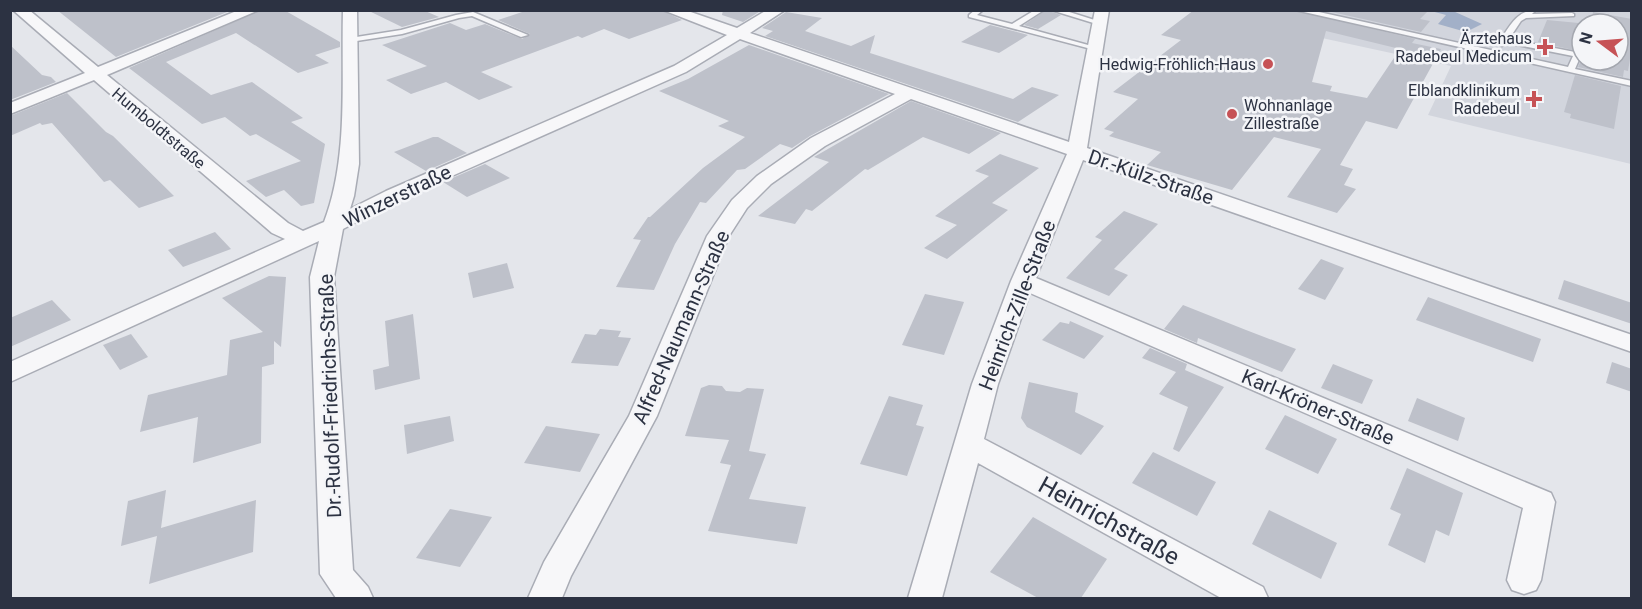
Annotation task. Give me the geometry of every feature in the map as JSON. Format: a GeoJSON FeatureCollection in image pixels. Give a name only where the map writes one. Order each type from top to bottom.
{"type":"FeatureCollection","features":[{"type":"Feature","properties":{"kind":"street","name":"Humboldtstraße"},"geometry":{"type":"LineString","coordinates":[[20,10],[94,75],[280,228],[303,240]]}},
{"type":"Feature","properties":{"kind":"street"},"geometry":{"type":"LineString","coordinates":[[10,110],[252,10]]}},
{"type":"Feature","properties":{"kind":"street","name":"Dr.-Rudolf-Friedrichs-Straße"},"geometry":{"type":"LineString","coordinates":[[350,10],[349,164],[344,196],[333,226],[322,277],[337,574],[356,598]]}},
{"type":"Feature","properties":{"kind":"street","name":"Dr.-Külz-Straße"},"geometry":{"type":"LineString","coordinates":[[670,10],[1632,344]]}},
{"type":"Feature","properties":{"kind":"street","name":"Winzerstraße"},"geometry":{"type":"LineString","coordinates":[[10,373],[303,240],[393,195],[680,69],[778,10]]}},
{"type":"Feature","properties":{"kind":"street","name":"Heinrich-Zille-Straße"},"geometry":{"type":"LineString","coordinates":[[925,598],[985,384],[1023,281],[1077,152],[1101,16]]}},
{"type":"Feature","properties":{"kind":"street","name":"Alfred-Naumann-Straße"},"geometry":{"type":"LineString","coordinates":[[544,598],[556,572],[643,416],[718,236],[739,204],[764,180],[818,142],[910,93]]}},
{"type":"Feature","properties":{"kind":"street","name":"Karl-Kröner-Straße"},"geometry":{"type":"LineString","coordinates":[[1023,281],[1540,502],[1524,580]]}},
{"type":"Feature","properties":{"kind":"street","name":"Heinrichstraße"},"geometry":{"type":"LineString","coordinates":[[968,444],[1251,598]]}},
{"type":"Feature","properties":{"kind":"lane"},"geometry":{"type":"LineString","coordinates":[[980,10],[971,16],[1095,48]]}},
{"type":"Feature","properties":{"kind":"lane"},"geometry":{"type":"LineString","coordinates":[[1012,27],[1041,10]]}},
{"type":"Feature","properties":{"kind":"lane"},"geometry":{"type":"LineString","coordinates":[[1054,10],[1101,16]]}},
{"type":"Feature","properties":{"kind":"lane"},"geometry":{"type":"LineString","coordinates":[[1298,10],[1570,71]]}},
{"type":"Feature","properties":{"kind":"lane"},"geometry":{"type":"LineString","coordinates":[[1494,55],[1518,20],[1530,13],[1570,15]]}},
{"type":"Feature","properties":{"kind":"lane"},"geometry":{"type":"LineString","coordinates":[[350,40],[412,30],[465,14],[480,15],[524,35]]}},
{"type":"Feature","properties":{"kind":"lane"},"geometry":{"type":"LineString","coordinates":[[1505,40],[1570,54]]}},
{"type":"Feature","properties":{"kind":"lane"},"geometry":{"type":"LineString","coordinates":[[1575,72],[1632,84]]}},
{"type":"Feature","properties":{"kind":"shaded area","name":"Elblandklinikum Radebeul"},"geometry":{"type":"Polygon","coordinates":[[[1198,11],[1631,11],[1631,164],[1428,115],[1451,66],[1198,11]]]}},
{"type":"Feature","properties":{"kind":"water"},"geometry":{"type":"Polygon","coordinates":[[[1431,11],[1453,11],[1482,24],[1466,32],[1438,24],[1446,15],[1431,11]]]}},
{"type":"Feature","properties":{"kind":"building"},"geometry":{"type":"Polygon","coordinates":[[[57,10],[232,10],[116,57],[57,10]]]}},
{"type":"Feature","properties":{"kind":"building"},"geometry":{"type":"Polygon","coordinates":[[[261,10],[284,10],[340,42],[340,47],[315,55],[329,63],[298,73],[236,33],[166,62],[211,95],[252,82],[303,118],[291,122],[325,144],[314,203],[301,206],[284,190],[266,197],[246,181],[301,161],[256,134],[250,136],[225,117],[202,124],[129,68],[261,10]]]}},
{"type":"Feature","properties":{"kind":"building"},"geometry":{"type":"Polygon","coordinates":[[[367,10],[423,10],[439,17],[402,27],[367,10]]]}},
{"type":"Feature","properties":{"kind":"building"},"geometry":{"type":"Polygon","coordinates":[[[528,10],[661,10],[682,20],[629,39],[604,29],[582,38],[578,36],[481,72],[513,87],[479,100],[446,82],[411,94],[386,80],[427,66],[382,45],[450,23],[466,30],[485,24],[522,39],[530,34],[498,20],[528,10]]]}},
{"type":"Feature","properties":{"kind":"building"},"geometry":{"type":"Polygon","coordinates":[[[723,10],[762,10],[743,22],[722,15],[723,10]]]}},
{"type":"Feature","properties":{"kind":"building"},"geometry":{"type":"Polygon","coordinates":[[[1046,10],[1061,15],[1038,29],[1024,25],[1046,10]]]}},
{"type":"Feature","properties":{"kind":"building"},"geometry":{"type":"Polygon","coordinates":[[[1194,10],[1293,10],[1415,39],[1412,43],[1441,49],[1397,129],[1366,121],[1340,165],[1353,169],[1344,185],[1356,189],[1337,213],[1287,197],[1321,149],[1274,137],[1232,190],[1147,165],[1161,152],[1109,136],[1114,132],[1104,129],[1138,99],[1113,92],[1181,40],[1161,35],[1194,10]],[[1326,31],[1312,82],[1332,86],[1330,91],[1367,98],[1400,49],[1326,31]]]}},
{"type":"Feature","properties":{"kind":"building"},"geometry":{"type":"Polygon","coordinates":[[[1323,10],[1429,10],[1420,19],[1430,21],[1421,32],[1323,10]]]}},
{"type":"Feature","properties":{"kind":"building"},"geometry":{"type":"Polygon","coordinates":[[[786,12],[822,18],[805,31],[851,46],[875,35],[870,53],[1013,99],[1032,87],[1059,95],[1018,122],[765,36],[773,31],[762,28],[786,12]]]}},
{"type":"Feature","properties":{"kind":"building"},"geometry":{"type":"Polygon","coordinates":[[[1630,19],[1632,19],[1632,59],[1630,59],[1630,19]]]}},
{"type":"Feature","properties":{"kind":"building"},"geometry":{"type":"Polygon","coordinates":[[[1547,20],[1570,22],[1570,49],[1538,42],[1547,20]]]}},
{"type":"Feature","properties":{"kind":"building"},"geometry":{"type":"Polygon","coordinates":[[[990,25],[1028,35],[999,53],[961,42],[990,25]]]}},
{"type":"Feature","properties":{"kind":"building"},"geometry":{"type":"Polygon","coordinates":[[[10,45],[42,75],[51,77],[56,82],[10,100],[10,45]]]}},
{"type":"Feature","properties":{"kind":"building"},"geometry":{"type":"Polygon","coordinates":[[[749,45],[889,94],[792,148],[780,144],[745,169],[737,170],[706,203],[700,202],[675,244],[654,290],[616,287],[641,240],[633,239],[648,217],[703,168],[745,137],[718,126],[729,121],[659,91],[688,79],[749,45]]]}},
{"type":"Feature","properties":{"kind":"building"},"geometry":{"type":"Polygon","coordinates":[[[1600,72],[1624,72],[1623,77],[1600,72]]]}},
{"type":"Feature","properties":{"kind":"building"},"geometry":{"type":"Polygon","coordinates":[[[1575,75],[1621,86],[1614,129],[1570,118],[1571,114],[1564,112],[1575,75]]]}},
{"type":"Feature","properties":{"kind":"building"},"geometry":{"type":"Polygon","coordinates":[[[67,93],[174,196],[139,208],[110,180],[104,182],[52,123],[42,125],[40,123],[10,136],[10,116],[67,93]]]}},
{"type":"Feature","properties":{"kind":"building"},"geometry":{"type":"Polygon","coordinates":[[[911,101],[1001,133],[969,154],[923,137],[868,170],[865,169],[812,211],[806,209],[795,224],[758,216],[829,162],[814,157],[911,101]]]}},
{"type":"Feature","properties":{"kind":"building"},"geometry":{"type":"Polygon","coordinates":[[[438,137],[467,153],[426,171],[394,152],[438,137]]]}},
{"type":"Feature","properties":{"kind":"building"},"geometry":{"type":"Polygon","coordinates":[[[1000,154],[1039,168],[992,203],[1008,210],[947,259],[924,248],[957,225],[935,216],[989,176],[975,171],[1000,154]]]}},
{"type":"Feature","properties":{"kind":"building"},"geometry":{"type":"Polygon","coordinates":[[[485,164],[510,178],[467,197],[443,182],[485,164]]]}},
{"type":"Feature","properties":{"kind":"building"},"geometry":{"type":"Polygon","coordinates":[[[1124,211],[1158,224],[1114,269],[1128,275],[1109,296],[1066,278],[1102,240],[1095,237],[1124,211]]]}},
{"type":"Feature","properties":{"kind":"building"},"geometry":{"type":"Polygon","coordinates":[[[215,232],[231,249],[183,267],[168,250],[215,232]]]}},
{"type":"Feature","properties":{"kind":"building"},"geometry":{"type":"Polygon","coordinates":[[[1321,259],[1344,268],[1325,300],[1298,289],[1321,259]]]}},
{"type":"Feature","properties":{"kind":"building"},"geometry":{"type":"Polygon","coordinates":[[[507,263],[514,288],[473,298],[468,273],[507,263]]]}},
{"type":"Feature","properties":{"kind":"building"},"geometry":{"type":"Polygon","coordinates":[[[269,276],[286,277],[281,347],[274,341],[274,364],[262,367],[261,443],[193,463],[198,417],[140,432],[148,395],[227,375],[230,340],[263,332],[222,298],[269,276]]]}},
{"type":"Feature","properties":{"kind":"building"},"geometry":{"type":"Polygon","coordinates":[[[1564,280],[1632,303],[1632,324],[1558,299],[1564,280]]]}},
{"type":"Feature","properties":{"kind":"building"},"geometry":{"type":"Polygon","coordinates":[[[925,294],[964,302],[944,355],[902,345],[925,294]]]}},
{"type":"Feature","properties":{"kind":"building"},"geometry":{"type":"Polygon","coordinates":[[[1428,297],[1541,339],[1533,362],[1416,320],[1428,297]]]}},
{"type":"Feature","properties":{"kind":"building"},"geometry":{"type":"Polygon","coordinates":[[[52,300],[71,320],[10,347],[10,318],[52,300]]]}},
{"type":"Feature","properties":{"kind":"building"},"geometry":{"type":"Polygon","coordinates":[[[1183,305],[1296,349],[1282,372],[1198,338],[1197,343],[1164,329],[1183,305]]]}},
{"type":"Feature","properties":{"kind":"building"},"geometry":{"type":"Polygon","coordinates":[[[413,314],[420,379],[375,390],[373,370],[389,366],[385,321],[413,314]]]}},
{"type":"Feature","properties":{"kind":"building"},"geometry":{"type":"Polygon","coordinates":[[[1070,321],[1104,336],[1084,359],[1042,340],[1060,322],[1069,324],[1070,321]]]}},
{"type":"Feature","properties":{"kind":"building"},"geometry":{"type":"Polygon","coordinates":[[[600,329],[621,331],[618,337],[631,338],[618,366],[571,363],[585,334],[596,335],[600,329]]]}},
{"type":"Feature","properties":{"kind":"building"},"geometry":{"type":"Polygon","coordinates":[[[131,334],[148,357],[120,370],[103,345],[131,334]]]}},
{"type":"Feature","properties":{"kind":"building"},"geometry":{"type":"Polygon","coordinates":[[[1150,348],[1187,364],[1185,370],[1224,387],[1179,452],[1173,449],[1188,407],[1159,394],[1176,372],[1142,358],[1150,348]]]}},
{"type":"Feature","properties":{"kind":"building"},"geometry":{"type":"Polygon","coordinates":[[[1612,362],[1632,369],[1632,392],[1606,383],[1612,362]]]}},
{"type":"Feature","properties":{"kind":"building"},"geometry":{"type":"Polygon","coordinates":[[[1333,364],[1373,380],[1362,404],[1321,388],[1333,364]]]}},
{"type":"Feature","properties":{"kind":"building"},"geometry":{"type":"Polygon","coordinates":[[[1029,382],[1078,393],[1075,412],[1104,426],[1081,455],[1027,427],[1021,418],[1029,382]]]}},
{"type":"Feature","properties":{"kind":"building"},"geometry":{"type":"Polygon","coordinates":[[[709,385],[722,386],[726,391],[740,392],[747,388],[764,389],[749,451],[766,454],[749,499],[806,507],[797,544],[708,531],[731,465],[720,463],[729,440],[685,436],[701,388],[709,385]]]}},
{"type":"Feature","properties":{"kind":"building"},"geometry":{"type":"Polygon","coordinates":[[[889,396],[923,405],[916,425],[924,427],[907,476],[860,464],[889,396]]]}},
{"type":"Feature","properties":{"kind":"building"},"geometry":{"type":"Polygon","coordinates":[[[1417,398],[1465,418],[1458,441],[1408,421],[1417,398]]]}},
{"type":"Feature","properties":{"kind":"building"},"geometry":{"type":"Polygon","coordinates":[[[1285,415],[1337,439],[1318,474],[1265,449],[1285,415]]]}},
{"type":"Feature","properties":{"kind":"building"},"geometry":{"type":"Polygon","coordinates":[[[450,416],[454,441],[407,454],[404,425],[450,416]]]}},
{"type":"Feature","properties":{"kind":"building"},"geometry":{"type":"Polygon","coordinates":[[[546,426],[600,434],[580,472],[524,463],[546,426]]]}},
{"type":"Feature","properties":{"kind":"building"},"geometry":{"type":"Polygon","coordinates":[[[1153,452],[1216,482],[1197,516],[1132,483],[1153,452]]]}},
{"type":"Feature","properties":{"kind":"building"},"geometry":{"type":"Polygon","coordinates":[[[1407,468],[1463,493],[1449,536],[1436,530],[1425,563],[1388,545],[1401,514],[1390,509],[1407,468]]]}},
{"type":"Feature","properties":{"kind":"building"},"geometry":{"type":"Polygon","coordinates":[[[166,490],[161,528],[256,500],[253,552],[149,584],[157,536],[121,546],[128,501],[166,490]]]}},
{"type":"Feature","properties":{"kind":"building"},"geometry":{"type":"Polygon","coordinates":[[[450,509],[492,517],[460,567],[416,558],[450,509]]]}},
{"type":"Feature","properties":{"kind":"building"},"geometry":{"type":"Polygon","coordinates":[[[1269,510],[1337,543],[1321,579],[1252,544],[1269,510]]]}},
{"type":"Feature","properties":{"kind":"building"},"geometry":{"type":"Polygon","coordinates":[[[1033,517],[1107,559],[1081,598],[1038,598],[990,572],[1033,517]]]}},
{"type":"Feature","properties":{"kind":"place","name":"Ärztehaus Radebeul Medicum"},"geometry":{"type":"Point","coordinates":[1545,47]}},
{"type":"Feature","properties":{"kind":"place","name":"Hedwig-Fröhlich-Haus"},"geometry":{"type":"Point","coordinates":[1268,64]}},
{"type":"Feature","properties":{"kind":"place","name":"Elblandklinikum Radebeul"},"geometry":{"type":"Point","coordinates":[1534,99]}},
{"type":"Feature","properties":{"kind":"place","name":"Wohnanlage Zillestraße"},"geometry":{"type":"Point","coordinates":[1232,114]}}]}
